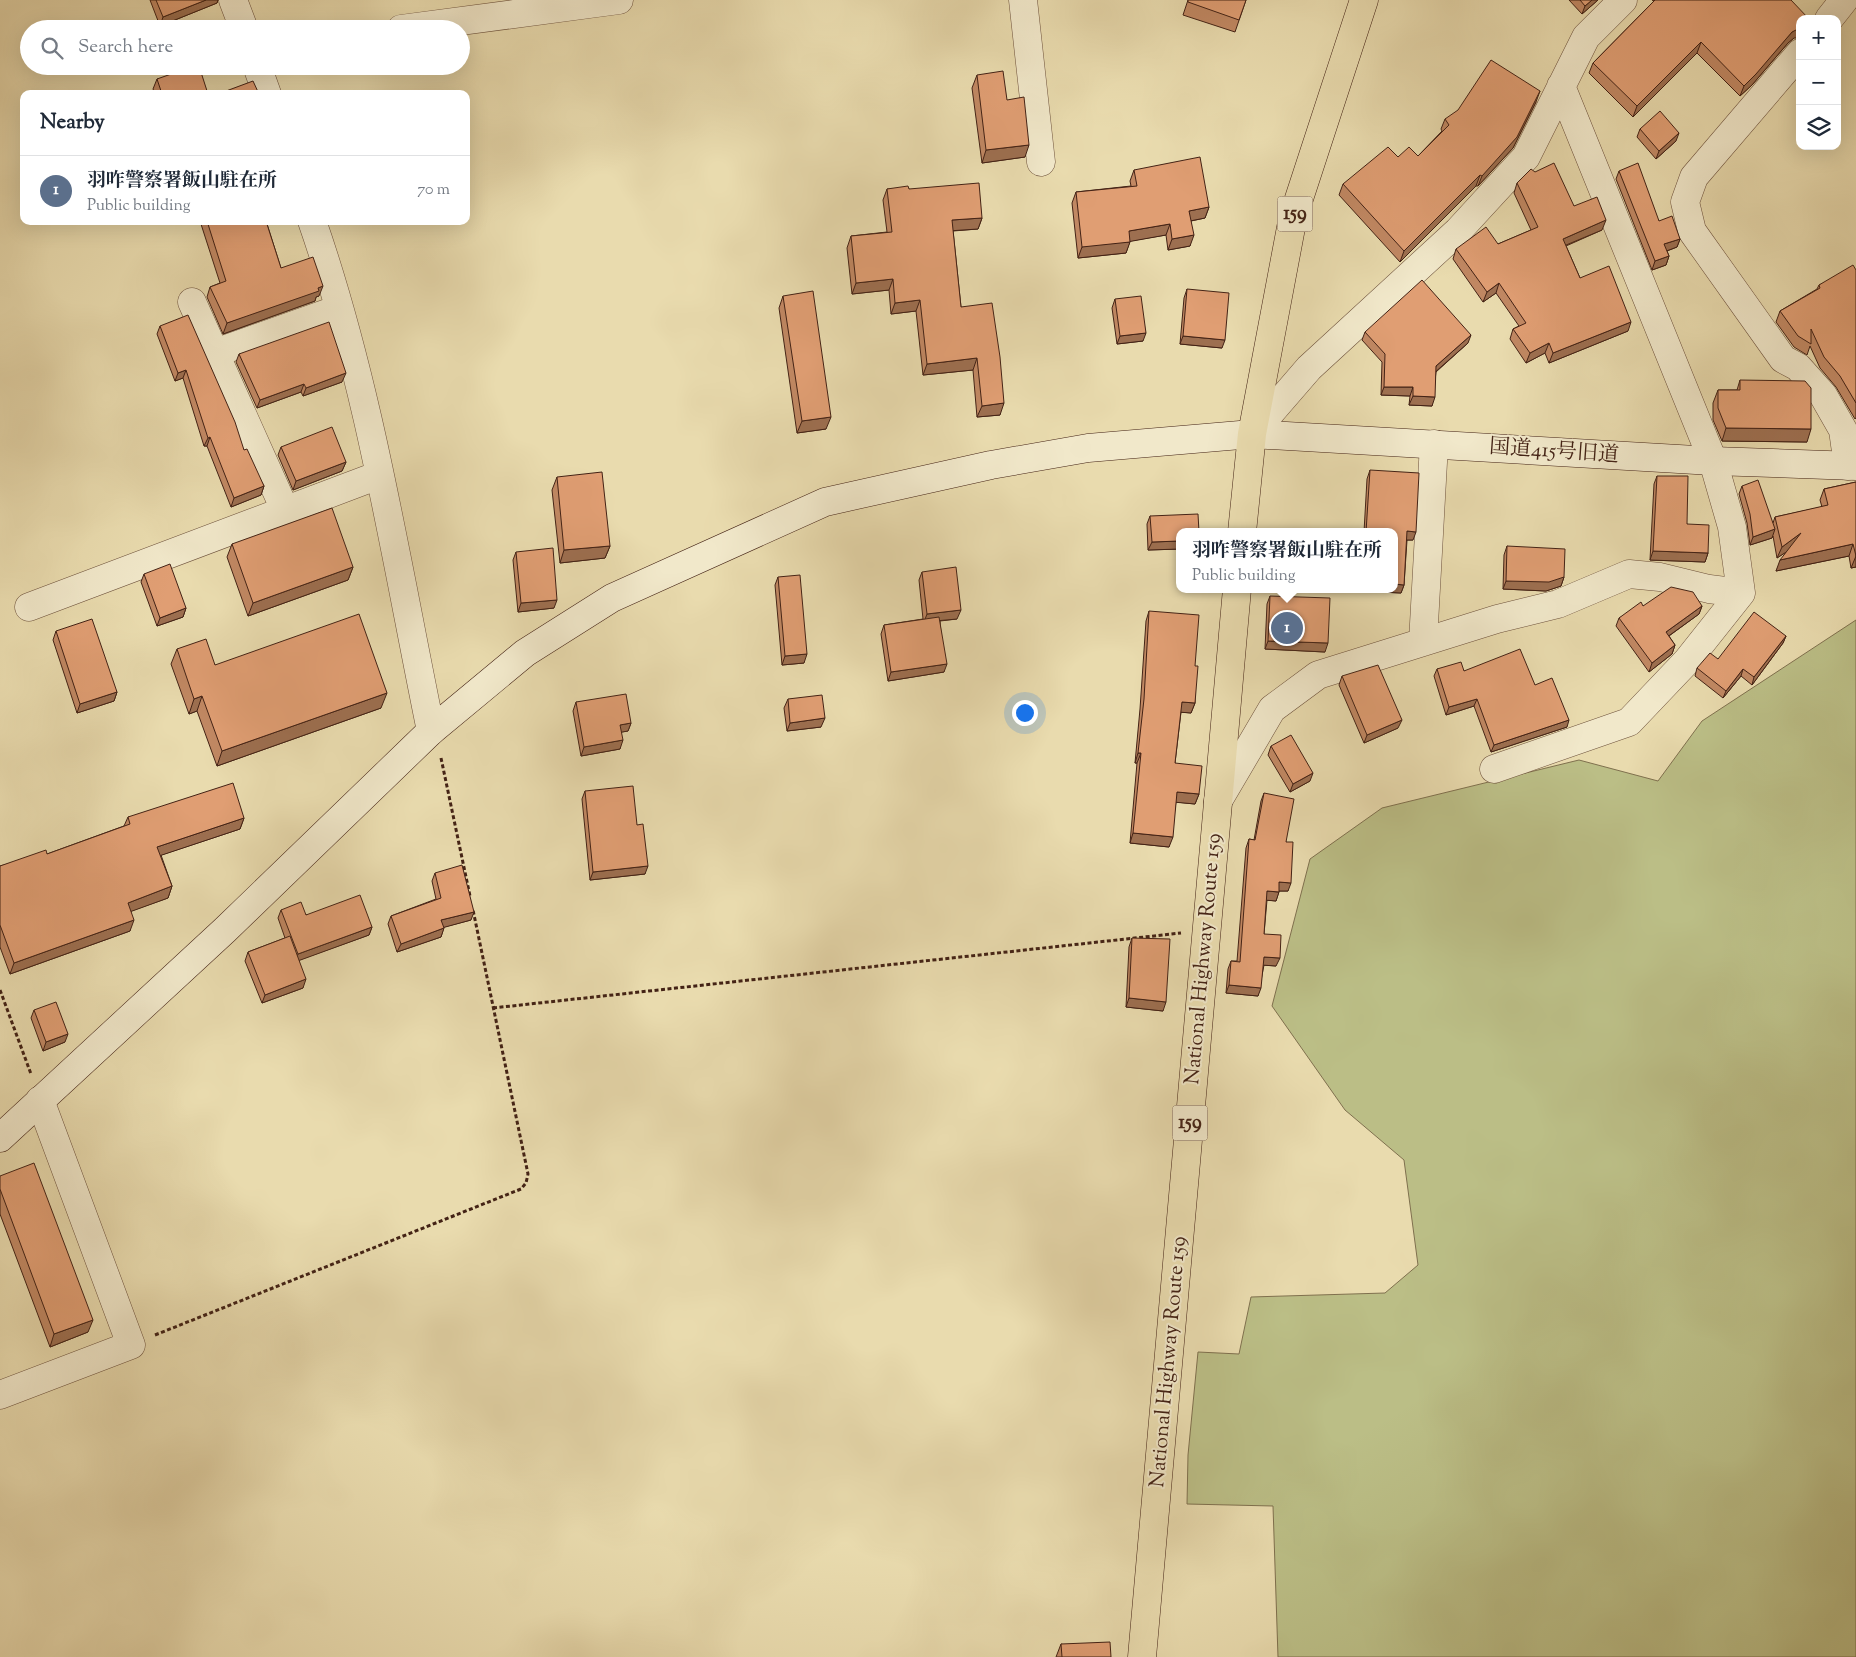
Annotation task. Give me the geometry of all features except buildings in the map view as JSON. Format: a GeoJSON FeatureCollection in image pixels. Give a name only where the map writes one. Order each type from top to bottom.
{"type":"FeatureCollection","features":[{"type":"Feature","properties":{"kind":"highway","name":"159"},"geometry":{"type":"LineString","coordinates":[[1242,528],[1252,434],[1294,217],[1364,0]]}},
{"type":"Feature","properties":{"kind":"highway","name":"National Highway Route 159"},"geometry":{"type":"LineString","coordinates":[[1142,1657],[1237,593]]}},
{"type":"Feature","properties":{"kind":"street"},"geometry":{"type":"LineString","coordinates":[[233,0],[241,20]]}},
{"type":"Feature","properties":{"kind":"street"},"geometry":{"type":"LineString","coordinates":[[469,20],[619,0]]}},
{"type":"Feature","properties":{"kind":"street"},"geometry":{"type":"LineString","coordinates":[[1023,0],[1041,162]]}},
{"type":"Feature","properties":{"kind":"street"},"geometry":{"type":"LineString","coordinates":[[1252,434],[1310,368],[1458,232],[1526,157],[1586,37],[1623,0]]}},
{"type":"Feature","properties":{"kind":"street"},"geometry":{"type":"LineString","coordinates":[[1832,15],[1844,0]]}},
{"type":"Feature","properties":{"kind":"street"},"geometry":{"type":"LineString","coordinates":[[1796,58],[1694,177],[1685,202],[1692,231],[1783,359],[1798,367],[1823,395],[1843,430],[1852,466]]}},
{"type":"Feature","properties":{"kind":"street"},"geometry":{"type":"LineString","coordinates":[[260,75],[266,90]]}},
{"type":"Feature","properties":{"kind":"street"},"geometry":{"type":"LineString","coordinates":[[1494,769],[1629,722],[1687,661],[1741,593],[1732,527],[1713,462],[1561,86]]}},
{"type":"Feature","properties":{"kind":"street"},"geometry":{"type":"LineString","coordinates":[[313,225],[328,268],[365,405],[433,729]]}},
{"type":"Feature","properties":{"kind":"street"},"geometry":{"type":"LineString","coordinates":[[192,302],[285,510]]}},
{"type":"Feature","properties":{"kind":"street"},"geometry":{"type":"LineString","coordinates":[[215,353],[339,309]]}},
{"type":"Feature","properties":{"kind":"street","name":"国道415号旧道"},"geometry":{"type":"LineString","coordinates":[[0,1138],[225,930],[433,729],[525,653],[612,598],[825,502],[990,465],[1088,448],[1252,434],[1713,462],[1852,466]]}},
{"type":"Feature","properties":{"kind":"street"},"geometry":{"type":"LineString","coordinates":[[1423,642],[1434,444]]}},
{"type":"Feature","properties":{"kind":"street"},"geometry":{"type":"LineString","coordinates":[[29,606],[379,475]]}},
{"type":"Feature","properties":{"kind":"street"},"geometry":{"type":"LineString","coordinates":[[1218,801],[1272,709],[1318,675],[1497,619],[1558,604],[1629,574],[1660,577],[1709,589],[1741,593]]}},
{"type":"Feature","properties":{"kind":"street"},"geometry":{"type":"LineString","coordinates":[[0,1395],[131,1345],[40,1100]]}},
{"type":"Feature","properties":{"kind":"path"},"geometry":{"type":"LineString","coordinates":[[131,1345],[521,1190],[526,1182],[528,1174],[433,729]]}},
{"type":"Feature","properties":{"kind":"path"},"geometry":{"type":"LineString","coordinates":[[493,1008],[1207,930]]}},
{"type":"Feature","properties":{"kind":"path"},"geometry":{"type":"LineString","coordinates":[[0,990],[40,1100]]}},
{"type":"Feature","properties":{"kind":"green space"},"geometry":{"type":"Polygon","coordinates":[[[1856,620],[1856,1657],[1278,1657],[1273,1506],[1187,1504],[1188,1455],[1198,1352],[1239,1354],[1251,1297],[1385,1293],[1418,1265],[1404,1160],[1345,1110],[1272,1006],[1310,859],[1382,808],[1579,760],[1658,781],[1702,721],[1856,620]]]}},
{"type":"Feature","properties":{"kind":"place","name":"羽咋警察署飯山駐在所"},"geometry":{"type":"Point","coordinates":[1287,628]}}]}
